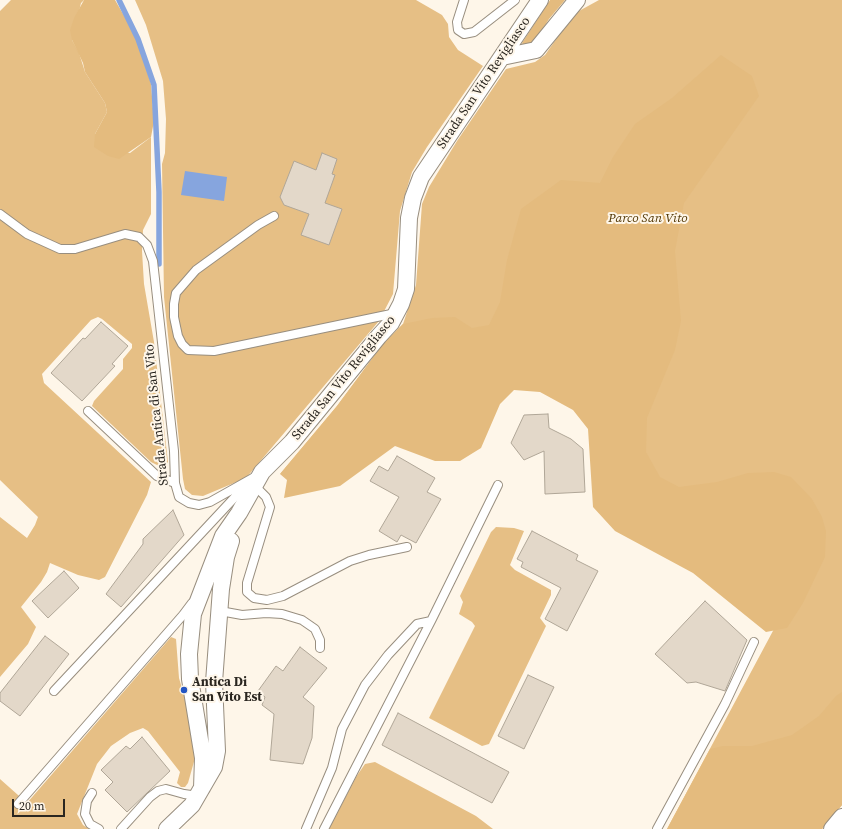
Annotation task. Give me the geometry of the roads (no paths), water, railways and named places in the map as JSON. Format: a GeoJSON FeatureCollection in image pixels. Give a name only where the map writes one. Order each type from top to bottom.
{"type":"FeatureCollection","features":[{"type":"Feature","properties":{"kind":"street","name":"Strada San Vito Revigliasco"},"geometry":{"type":"LineString","coordinates":[[200,792],[203,758],[190,679],[189,654],[193,614],[202,587],[223,536],[239,513],[258,479],[296,437],[391,323],[397,313],[406,289],[409,218],[413,198],[421,176],[540,0]]}},
{"type":"Feature","properties":{"kind":"street"},"geometry":{"type":"LineString","coordinates":[[502,57],[536,50],[577,0]]}},
{"type":"Feature","properties":{"kind":"street","name":"Strada San Vito Revigliasco"},"geometry":{"type":"LineString","coordinates":[[167,829],[192,805],[214,767],[217,751],[214,682],[220,611],[226,557],[239,513]]}},
{"type":"Feature","properties":{"kind":"street"},"geometry":{"type":"LineString","coordinates":[[832,829],[842,817]]}},
{"type":"Feature","properties":{"kind":"lane"},"geometry":{"type":"LineString","coordinates":[[464,0],[457,22],[458,30],[464,34],[474,32],[515,0]]}},
{"type":"Feature","properties":{"kind":"lane","name":"Strada Antica di San Vito"},"geometry":{"type":"LineString","coordinates":[[0,214],[27,234],[60,249],[75,249],[125,234],[139,238],[147,245],[153,261],[174,451],[175,483],[179,497],[189,503],[199,505],[210,502],[258,479]]}},
{"type":"Feature","properties":{"kind":"lane"},"geometry":{"type":"LineString","coordinates":[[274,216],[196,270],[176,293],[174,317],[178,336],[182,344],[188,350],[214,351],[397,313]]}},
{"type":"Feature","properties":{"kind":"lane"},"geometry":{"type":"LineString","coordinates":[[88,411],[157,476],[175,483]]}},
{"type":"Feature","properties":{"kind":"lane"},"geometry":{"type":"LineString","coordinates":[[54,691],[235,497],[258,479],[270,507],[247,583],[247,592],[254,598],[267,600],[283,596],[350,561],[369,555],[407,547]]}},
{"type":"Feature","properties":{"kind":"lane"},"geometry":{"type":"LineString","coordinates":[[324,829],[431,621],[498,485]]}},
{"type":"Feature","properties":{"kind":"lane"},"geometry":{"type":"LineString","coordinates":[[18,804],[184,614],[202,587]]}},
{"type":"Feature","properties":{"kind":"lane"},"geometry":{"type":"LineString","coordinates":[[220,611],[242,615],[266,613],[282,614],[302,620],[315,629],[320,640],[320,648]]}},
{"type":"Feature","properties":{"kind":"lane"},"geometry":{"type":"LineString","coordinates":[[306,829],[332,768],[342,729],[365,685],[388,655],[417,624],[431,621]]}},
{"type":"Feature","properties":{"kind":"lane"},"geometry":{"type":"LineString","coordinates":[[657,829],[725,704],[754,642]]}},
{"type":"Feature","properties":{"kind":"lane"},"geometry":{"type":"LineString","coordinates":[[122,829],[150,797],[158,791],[166,789],[184,794],[200,792]]}},
{"type":"Feature","properties":{"kind":"lane"},"geometry":{"type":"LineString","coordinates":[[92,792],[87,801],[85,814],[90,824],[99,829]]}},
{"type":"Feature","properties":{"kind":"water"},"geometry":{"type":"Polygon","coordinates":[[[185,171],[227,177],[224,201],[181,195],[185,171]]]}},
{"type":"Feature","properties":{"kind":"waterway"},"geometry":{"type":"LineString","coordinates":[[119,0],[138,39],[154,85],[159,192],[159,264]]}},
{"type":"Feature","properties":{"kind":"place","name":"Antica Di San Vito Est"},"geometry":{"type":"Point","coordinates":[184,690]}},
{"type":"Feature","properties":{"kind":"park label","name":"Parco San Vito"},"geometry":{"type":"Point","coordinates":[648,219]}}]}
